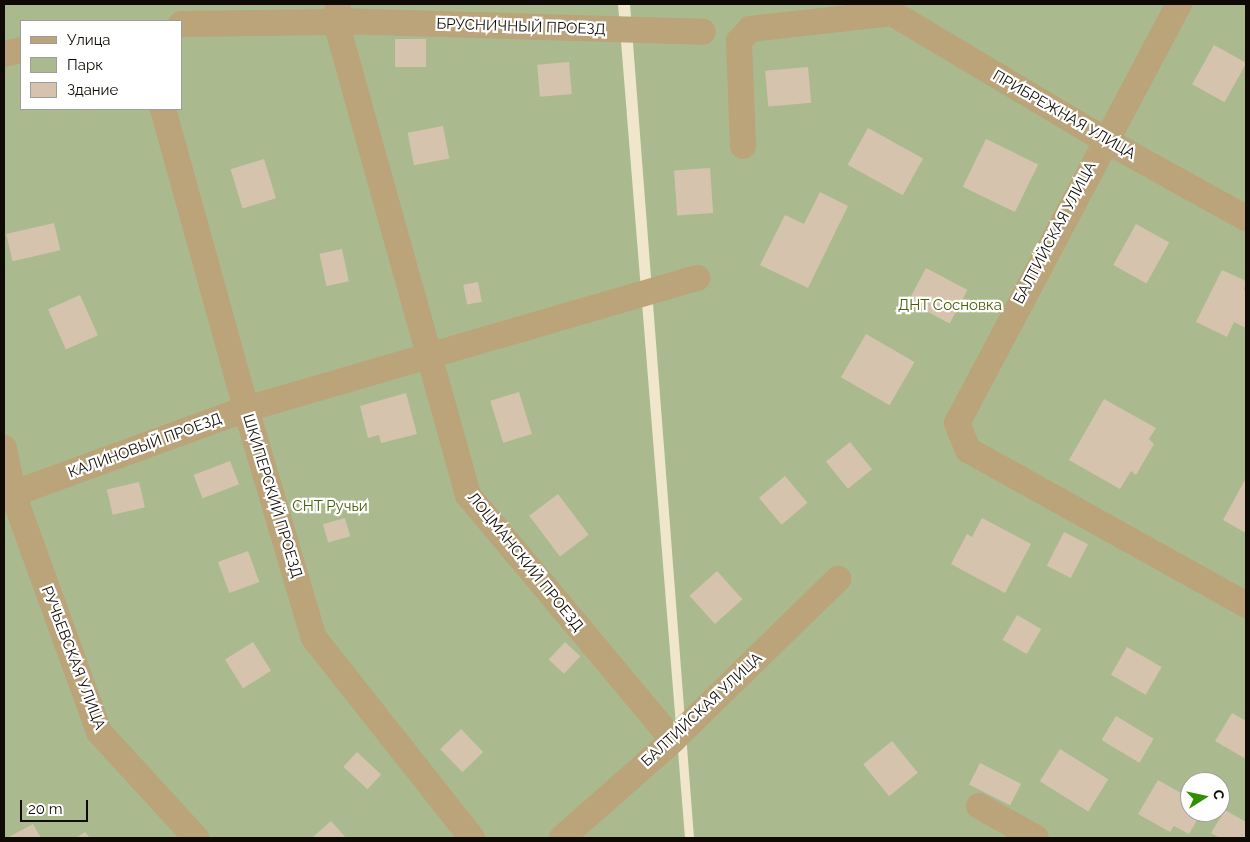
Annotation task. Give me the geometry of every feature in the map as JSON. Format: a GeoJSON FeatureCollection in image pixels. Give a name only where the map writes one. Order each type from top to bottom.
{"type":"FeatureCollection","features":[{"type":"Feature","properties":{"kind":"street","name":"БАЛТИЙСКАЯ УЛИЦА"},"geometry":{"type":"LineString","coordinates":[[1179,4],[1105,140],[957,423],[968,450],[1246,605]]}},
{"type":"Feature","properties":{"kind":"street","name":"ПРИБРЕЖНАЯ УЛИЦА"},"geometry":{"type":"LineString","coordinates":[[892,9],[1105,140],[1246,218]]}},
{"type":"Feature","properties":{"kind":"street"},"geometry":{"type":"LineString","coordinates":[[743,146],[739,41],[750,29],[892,9]]}},
{"type":"Feature","properties":{"kind":"street","name":"БРУСНИЧНЫЙ ПРОЕЗД"},"geometry":{"type":"LineString","coordinates":[[182,24],[337,16],[703,32]]}},
{"type":"Feature","properties":{"kind":"street","name":"ЛОЦМАНСКИЙ ПРОЕЗД"},"geometry":{"type":"LineString","coordinates":[[337,16],[468,495],[673,740]]}},
{"type":"Feature","properties":{"kind":"street"},"geometry":{"type":"LineString","coordinates":[[4,54],[20,50]]}},
{"type":"Feature","properties":{"kind":"street","name":"ШКИПЕРСКИЙ ПРОЕЗД"},"geometry":{"type":"LineString","coordinates":[[163,110],[246,409],[314,638],[472,838]]}},
{"type":"Feature","properties":{"kind":"street","name":"КАЛИНОВЫЙ ПРОЕЗД"},"geometry":{"type":"LineString","coordinates":[[8,496],[246,409],[696,278]]}},
{"type":"Feature","properties":{"kind":"street","name":"РУЧЬЕВСКАЯ УЛИЦА"},"geometry":{"type":"LineString","coordinates":[[4,448],[8,496],[98,732],[196,838]]}},
{"type":"Feature","properties":{"kind":"street","name":"БАЛТИЙСКАЯ УЛИЦА"},"geometry":{"type":"LineString","coordinates":[[562,838],[673,740],[838,579]]}},
{"type":"Feature","properties":{"kind":"street"},"geometry":{"type":"LineString","coordinates":[[979,806],[1036,838]]}},
{"type":"Feature","properties":{"kind":"green space","name":"СНТ Ручьи"},"geometry":{"type":"Polygon","coordinates":[[[4,4],[618,4],[685,838],[4,838],[4,4]]]}},
{"type":"Feature","properties":{"kind":"green space","name":"ДНТ Сосновка"},"geometry":{"type":"Polygon","coordinates":[[[630,4],[1246,4],[1246,838],[694,838],[630,4]]]}},
{"type":"Feature","properties":{"kind":"building"},"geometry":{"type":"Polygon","coordinates":[[[395,39],[426,39],[426,67],[395,67],[395,39]]]}},
{"type":"Feature","properties":{"kind":"building"},"geometry":{"type":"Polygon","coordinates":[[[1214,45],[1246,63],[1225,102],[1192,84],[1214,45]]]}},
{"type":"Feature","properties":{"kind":"building"},"geometry":{"type":"Polygon","coordinates":[[[569,62],[572,94],[540,97],[537,65],[569,62]]]}},
{"type":"Feature","properties":{"kind":"building"},"geometry":{"type":"Polygon","coordinates":[[[808,67],[811,103],[768,107],[765,71],[808,67]]]}},
{"type":"Feature","properties":{"kind":"building"},"geometry":{"type":"Polygon","coordinates":[[[443,126],[449,158],[414,165],[408,133],[443,126]]]}},
{"type":"Feature","properties":{"kind":"building"},"geometry":{"type":"Polygon","coordinates":[[[868,128],[923,159],[903,195],[848,165],[868,128]]]}},
{"type":"Feature","properties":{"kind":"building"},"geometry":{"type":"Polygon","coordinates":[[[986,139],[1038,164],[1015,212],[963,187],[986,139]]]}},
{"type":"Feature","properties":{"kind":"building"},"geometry":{"type":"Polygon","coordinates":[[[264,159],[276,198],[243,208],[231,169],[264,159]]]}},
{"type":"Feature","properties":{"kind":"building"},"geometry":{"type":"Polygon","coordinates":[[[710,168],[713,213],[677,215],[674,171],[710,168]]]}},
{"type":"Feature","properties":{"kind":"building"},"geometry":{"type":"Polygon","coordinates":[[[820,192],[848,206],[808,288],[760,265],[785,215],[804,224],[820,192]]]}},
{"type":"Feature","properties":{"kind":"building"},"geometry":{"type":"Polygon","coordinates":[[[54,223],[60,250],[13,261],[6,234],[54,223]]]}},
{"type":"Feature","properties":{"kind":"building"},"geometry":{"type":"Polygon","coordinates":[[[1136,224],[1169,242],[1146,284],[1113,265],[1136,224]]]}},
{"type":"Feature","properties":{"kind":"building"},"geometry":{"type":"Polygon","coordinates":[[[342,249],[349,281],[326,286],[320,254],[342,249]]]}},
{"type":"Feature","properties":{"kind":"building"},"geometry":{"type":"Polygon","coordinates":[[[926,268],[967,290],[950,324],[908,302],[926,268]]]}},
{"type":"Feature","properties":{"kind":"building"},"geometry":{"type":"Polygon","coordinates":[[[1222,270],[1246,281],[1244,290],[1246,291],[1246,328],[1234,322],[1227,337],[1196,322],[1222,270]]]}},
{"type":"Feature","properties":{"kind":"building"},"geometry":{"type":"Polygon","coordinates":[[[478,282],[482,302],[467,304],[463,285],[478,282]]]}},
{"type":"Feature","properties":{"kind":"building"},"geometry":{"type":"Polygon","coordinates":[[[80,295],[98,335],[66,349],[48,309],[80,295]]]}},
{"type":"Feature","properties":{"kind":"building"},"geometry":{"type":"Polygon","coordinates":[[[866,334],[914,362],[889,405],[841,377],[866,334]]]}},
{"type":"Feature","properties":{"kind":"building"},"geometry":{"type":"Polygon","coordinates":[[[519,392],[532,434],[503,443],[490,401],[519,392]]]}},
{"type":"Feature","properties":{"kind":"building"},"geometry":{"type":"Polygon","coordinates":[[[406,393],[417,434],[381,443],[379,435],[368,438],[360,406],[406,393]]]}},
{"type":"Feature","properties":{"kind":"building"},"geometry":{"type":"Polygon","coordinates":[[[1104,399],[1156,428],[1149,439],[1154,444],[1136,475],[1131,471],[1120,489],[1069,460],[1104,399]]]}},
{"type":"Feature","properties":{"kind":"building"},"geometry":{"type":"Polygon","coordinates":[[[850,442],[872,469],[848,489],[826,462],[850,442]]]}},
{"type":"Feature","properties":{"kind":"building"},"geometry":{"type":"Polygon","coordinates":[[[230,461],[239,484],[203,498],[194,475],[230,461]]]}},
{"type":"Feature","properties":{"kind":"building"},"geometry":{"type":"Polygon","coordinates":[[[785,476],[807,503],[781,525],[759,498],[785,476]]]}},
{"type":"Feature","properties":{"kind":"building"},"geometry":{"type":"Polygon","coordinates":[[[1246,478],[1246,533],[1223,520],[1246,478]]]}},
{"type":"Feature","properties":{"kind":"building"},"geometry":{"type":"Polygon","coordinates":[[[139,482],[145,507],[113,515],[107,489],[139,482]]]}},
{"type":"Feature","properties":{"kind":"building"},"geometry":{"type":"Polygon","coordinates":[[[558,494],[589,535],[560,556],[529,516],[558,494]]]}},
{"type":"Feature","properties":{"kind":"building"},"geometry":{"type":"Polygon","coordinates":[[[345,518],[350,536],[328,543],[323,524],[345,518]]]}},
{"type":"Feature","properties":{"kind":"building"},"geometry":{"type":"Polygon","coordinates":[[[982,518],[1031,544],[1005,593],[951,564],[967,534],[972,537],[982,518]]]}},
{"type":"Feature","properties":{"kind":"building"},"geometry":{"type":"Polygon","coordinates":[[[1064,532],[1088,544],[1071,578],[1047,566],[1064,532]]]}},
{"type":"Feature","properties":{"kind":"building"},"geometry":{"type":"Polygon","coordinates":[[[248,551],[259,582],[229,593],[218,562],[248,551]]]}},
{"type":"Feature","properties":{"kind":"building"},"geometry":{"type":"Polygon","coordinates":[[[717,571],[742,599],[715,624],[690,596],[717,571]]]}},
{"type":"Feature","properties":{"kind":"building"},"geometry":{"type":"Polygon","coordinates":[[[1017,615],[1041,629],[1027,654],[1002,640],[1017,615]]]}},
{"type":"Feature","properties":{"kind":"building"},"geometry":{"type":"Polygon","coordinates":[[[253,642],[271,671],[243,688],[225,659],[253,642]]]}},
{"type":"Feature","properties":{"kind":"building"},"geometry":{"type":"Polygon","coordinates":[[[565,642],[580,656],[564,674],[549,660],[565,642]]]}},
{"type":"Feature","properties":{"kind":"building"},"geometry":{"type":"Polygon","coordinates":[[[1127,647],[1162,667],[1146,695],[1111,675],[1127,647]]]}},
{"type":"Feature","properties":{"kind":"building"},"geometry":{"type":"Polygon","coordinates":[[[1232,713],[1246,721],[1246,759],[1215,741],[1232,713]]]}},
{"type":"Feature","properties":{"kind":"building"},"geometry":{"type":"Polygon","coordinates":[[[1116,716],[1154,739],[1139,763],[1102,740],[1116,716]]]}},
{"type":"Feature","properties":{"kind":"building"},"geometry":{"type":"Polygon","coordinates":[[[461,729],[483,752],[462,772],[440,749],[461,729]]]}},
{"type":"Feature","properties":{"kind":"building"},"geometry":{"type":"Polygon","coordinates":[[[892,741],[918,773],[889,796],[863,764],[892,741]]]}},
{"type":"Feature","properties":{"kind":"building"},"geometry":{"type":"Polygon","coordinates":[[[1060,749],[1108,779],[1088,811],[1040,781],[1060,749]]]}},
{"type":"Feature","properties":{"kind":"building"},"geometry":{"type":"Polygon","coordinates":[[[357,752],[381,775],[367,789],[343,767],[357,752]]]}},
{"type":"Feature","properties":{"kind":"building"},"geometry":{"type":"Polygon","coordinates":[[[980,763],[1021,784],[1010,805],[969,784],[980,763]]]}},
{"type":"Feature","properties":{"kind":"building"},"geometry":{"type":"Polygon","coordinates":[[[1158,780],[1180,792],[1180,822],[1196,822],[1189,834],[1174,826],[1170,832],[1138,814],[1158,780]]]}},
{"type":"Feature","properties":{"kind":"building"},"geometry":{"type":"Polygon","coordinates":[[[1230,813],[1246,822],[1246,838],[1220,838],[1211,833],[1218,822],[1230,822],[1230,813]]]}},
{"type":"Feature","properties":{"kind":"building"},"geometry":{"type":"Polygon","coordinates":[[[331,821],[346,838],[313,837],[331,821]]]}},
{"type":"Feature","properties":{"kind":"building"},"geometry":{"type":"Polygon","coordinates":[[[33,824],[41,838],[7,838],[33,824]]]}},
{"type":"Feature","properties":{"kind":"building"},"geometry":{"type":"Polygon","coordinates":[[[85,832],[90,838],[76,838],[85,832]]]}}]}
